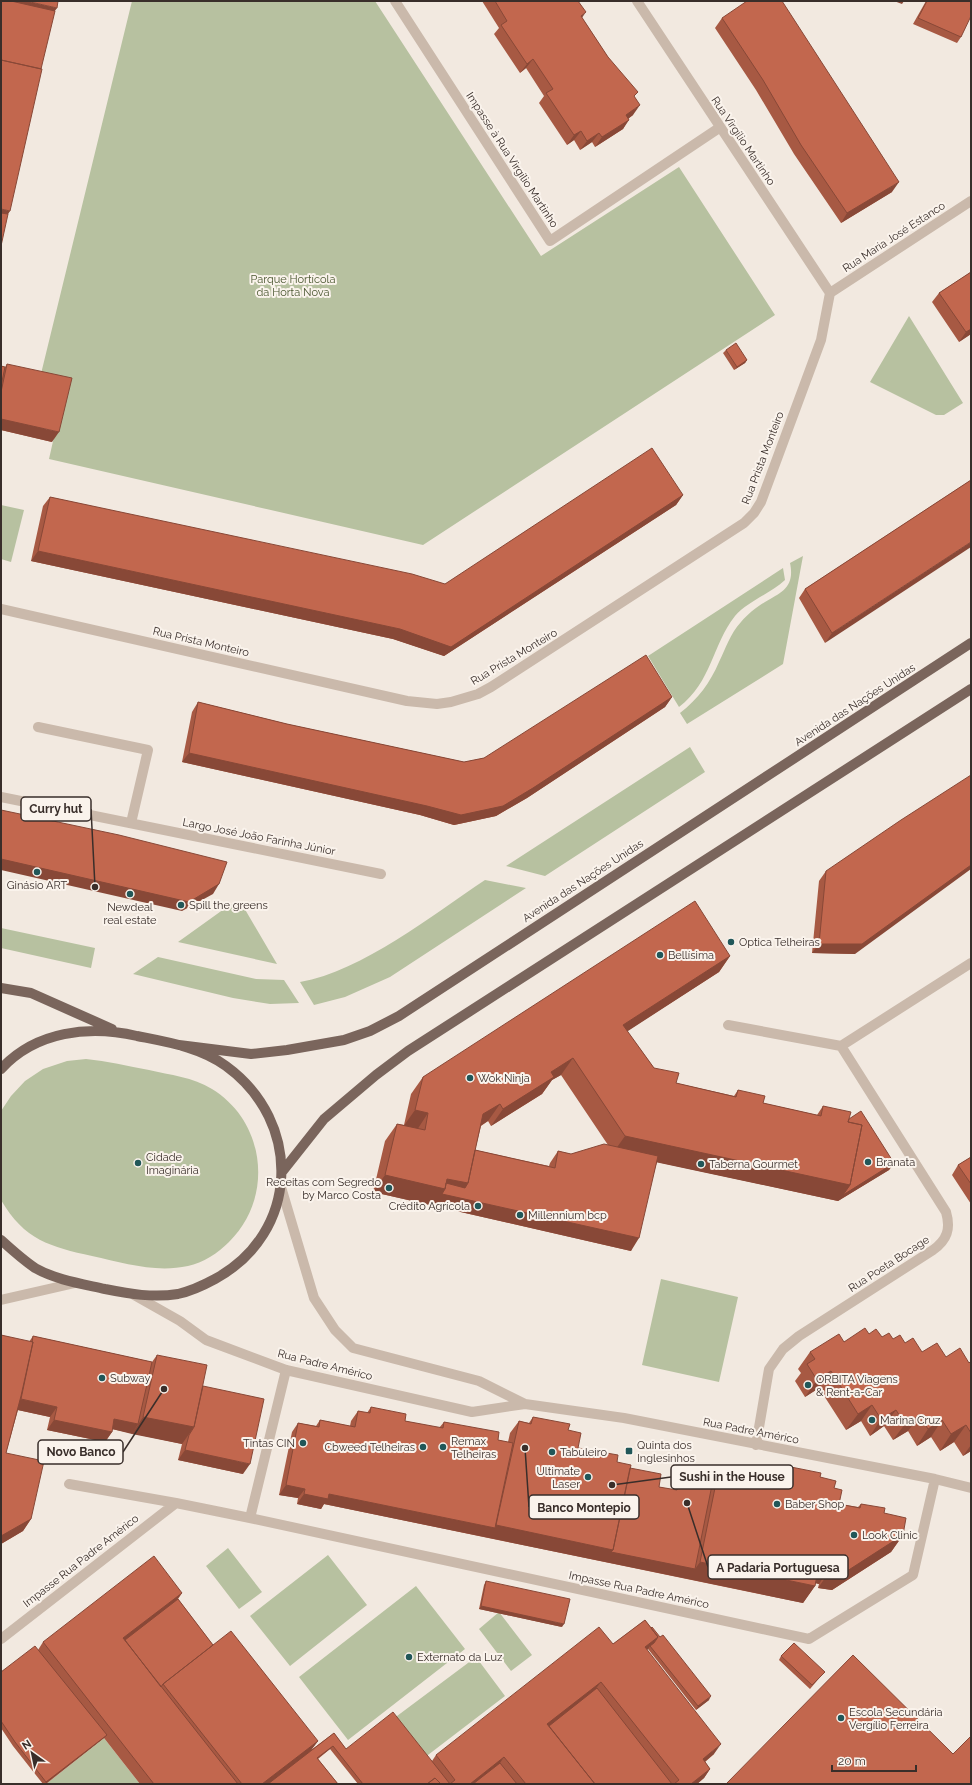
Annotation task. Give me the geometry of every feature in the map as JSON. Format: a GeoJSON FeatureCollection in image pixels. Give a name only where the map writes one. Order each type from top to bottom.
{"type":"FeatureCollection","features":[{"type":"Feature","properties":{"kind":"main road","name":"Avenida das Nações Unidas"},"geometry":{"type":"LineString","coordinates":[[179,1045],[251,1054],[287,1050],[344,1040],[370,1031],[399,1016],[971,643]]}},
{"type":"Feature","properties":{"kind":"main road"},"geometry":{"type":"LineString","coordinates":[[282,1172],[324,1119],[376,1075],[408,1051],[971,689]]}},
{"type":"Feature","properties":{"kind":"main road"},"geometry":{"type":"LineString","coordinates":[[1,988],[31,993],[117,1032]]}},
{"type":"Feature","properties":{"kind":"main road"},"geometry":{"type":"LineString","coordinates":[[1,1069],[8,1061],[24,1050],[48,1038],[69,1032],[91,1030],[117,1032],[179,1045],[203,1053],[225,1065],[243,1080],[259,1098],[270,1114],[277,1133],[282,1172],[281,1187],[274,1216],[258,1244],[225,1274],[204,1285],[179,1294],[157,1296],[134,1295],[75,1283],[37,1268],[1,1240]]}},
{"type":"Feature","properties":{"kind":"street","name":"Impasse à Rua Virgílio Martinho"},"geometry":{"type":"LineString","coordinates":[[395,1],[550,241],[719,128]]}},
{"type":"Feature","properties":{"kind":"street","name":"Rua Virgílio Martinho"},"geometry":{"type":"LineString","coordinates":[[637,1],[719,128],[830,293]]}},
{"type":"Feature","properties":{"kind":"street","name":"Rua Maria José Estanco"},"geometry":{"type":"LineString","coordinates":[[830,293],[971,201]]}},
{"type":"Feature","properties":{"kind":"street","name":"Rua Prista Monteiro"},"geometry":{"type":"LineString","coordinates":[[2,612],[407,701],[444,703],[478,694],[744,523],[754,513],[761,502],[821,340],[830,293]]}},
{"type":"Feature","properties":{"kind":"street"},"geometry":{"type":"LineString","coordinates":[[38,727],[148,750],[131,823]]}},
{"type":"Feature","properties":{"kind":"street","name":"Largo José João Farinha Júnior"},"geometry":{"type":"LineString","coordinates":[[1,797],[381,874]]}},
{"type":"Feature","properties":{"kind":"street"},"geometry":{"type":"LineString","coordinates":[[728,1025],[841,1046],[971,963]]}},
{"type":"Feature","properties":{"kind":"street","name":"Rua Poeta Bocage"},"geometry":{"type":"LineString","coordinates":[[756,1445],[769,1369],[783,1348],[799,1336],[933,1250],[945,1238],[948,1231],[949,1221],[946,1212],[841,1046]]}},
{"type":"Feature","properties":{"kind":"street","name":"Rua Padre Américo"},"geometry":{"type":"LineString","coordinates":[[281,1187],[314,1298],[336,1330],[353,1348],[479,1381],[525,1404]]}},
{"type":"Feature","properties":{"kind":"street"},"geometry":{"type":"LineString","coordinates":[[1,1300],[75,1283]]}},
{"type":"Feature","properties":{"kind":"street","name":"Rua Padre Américo"},"geometry":{"type":"LineString","coordinates":[[134,1295],[180,1321],[206,1340],[286,1370],[472,1412],[525,1404],[624,1418],[935,1479],[971,1488]]}},
{"type":"Feature","properties":{"kind":"street"},"geometry":{"type":"LineString","coordinates":[[250,1518],[286,1370]]}},
{"type":"Feature","properties":{"kind":"street","name":"Impasse Rua Padre Américo"},"geometry":{"type":"LineString","coordinates":[[69,1484],[250,1518],[809,1639],[913,1575],[935,1479]]}},
{"type":"Feature","properties":{"kind":"street","name":"Impasse Rua Padre Américo"},"geometry":{"type":"LineString","coordinates":[[1,1639],[176,1503]]}},
{"type":"Feature","properties":{"kind":"green space","name":"Parque Hortícola da Horta Nova"},"geometry":{"type":"Polygon","coordinates":[[[132,1],[375,1],[541,256],[679,167],[775,315],[423,545],[49,459],[65,388],[39,382],[132,1]]]}},
{"type":"Feature","properties":{"kind":"green space"},"geometry":{"type":"Polygon","coordinates":[[[909,316],[963,403],[944,415],[936,415],[870,382],[909,316]]]}},
{"type":"Feature","properties":{"kind":"green space"},"geometry":{"type":"Polygon","coordinates":[[[1,505],[24,510],[11,562],[1,559],[1,505]]]}},
{"type":"Feature","properties":{"kind":"green space"},"geometry":{"type":"Polygon","coordinates":[[[803,556],[783,664],[687,724],[680,713],[698,696],[707,684],[737,627],[746,616],[761,604],[782,592],[786,588],[791,578],[790,563],[803,556]]]}},
{"type":"Feature","properties":{"kind":"green space"},"geometry":{"type":"Polygon","coordinates":[[[783,568],[785,580],[746,606],[735,616],[727,627],[705,675],[690,697],[679,707],[648,656],[783,568]]]}},
{"type":"Feature","properties":{"kind":"green space"},"geometry":{"type":"Polygon","coordinates":[[[690,747],[705,772],[545,876],[506,866],[690,747]]]}},
{"type":"Feature","properties":{"kind":"green space"},"geometry":{"type":"Polygon","coordinates":[[[485,880],[526,888],[390,977],[345,997],[314,1005],[300,982],[324,976],[372,954],[420,925],[485,880]]]}},
{"type":"Feature","properties":{"kind":"green space"},"geometry":{"type":"Polygon","coordinates":[[[231,904],[243,906],[277,964],[178,942],[231,904]]]}},
{"type":"Feature","properties":{"kind":"green space"},"geometry":{"type":"Polygon","coordinates":[[[1,928],[95,948],[91,968],[1,948],[1,928]]]}},
{"type":"Feature","properties":{"kind":"green space"},"geometry":{"type":"Polygon","coordinates":[[[158,957],[256,979],[284,980],[299,1003],[270,1004],[233,998],[133,974],[158,957]]]}},
{"type":"Feature","properties":{"kind":"green space"},"geometry":{"type":"Polygon","coordinates":[[[86,1059],[149,1070],[181,1077],[205,1085],[230,1103],[244,1121],[253,1140],[258,1161],[258,1183],[253,1204],[243,1224],[229,1242],[210,1257],[199,1263],[188,1266],[176,1268],[152,1268],[77,1253],[51,1245],[29,1233],[10,1214],[1,1200],[1,1111],[11,1096],[25,1081],[43,1069],[67,1061],[86,1059]]]}},
{"type":"Feature","properties":{"kind":"green space"},"geometry":{"type":"Polygon","coordinates":[[[661,1279],[738,1297],[719,1382],[642,1365],[661,1279]]]}},
{"type":"Feature","properties":{"kind":"green space"},"geometry":{"type":"Polygon","coordinates":[[[228,1548],[262,1592],[239,1609],[206,1566],[228,1548]]]}},
{"type":"Feature","properties":{"kind":"green space"},"geometry":{"type":"Polygon","coordinates":[[[328,1555],[367,1605],[290,1666],[250,1616],[328,1555]]]}},
{"type":"Feature","properties":{"kind":"green space"},"geometry":{"type":"Polygon","coordinates":[[[416,1586],[465,1649],[348,1740],[299,1677],[416,1586]]]}},
{"type":"Feature","properties":{"kind":"green space"},"geometry":{"type":"Polygon","coordinates":[[[499,1612],[532,1655],[511,1671],[479,1629],[499,1612]]]}},
{"type":"Feature","properties":{"kind":"green space"},"geometry":{"type":"Polygon","coordinates":[[[476,1657],[505,1696],[424,1758],[393,1719],[476,1657]]]}},
{"type":"Feature","properties":{"kind":"green space"},"geometry":{"type":"Polygon","coordinates":[[[104,1738],[140,1784],[46,1784],[104,1738]]]}},
{"type":"Feature","properties":{"kind":"building"},"geometry":{"type":"Polygon","coordinates":[[[1,1],[11,1],[55,11],[41,69],[1,60],[1,1]]]}},
{"type":"Feature","properties":{"kind":"building"},"geometry":{"type":"Polygon","coordinates":[[[26,1],[58,1],[57,8],[26,1]]]}},
{"type":"Feature","properties":{"kind":"building"},"geometry":{"type":"Polygon","coordinates":[[[495,1],[578,1],[586,12],[581,16],[608,57],[638,92],[634,96],[640,105],[626,115],[629,120],[602,137],[599,133],[587,141],[581,131],[574,135],[546,93],[553,89],[533,59],[527,64],[501,25],[507,21],[495,1]]]}},
{"type":"Feature","properties":{"kind":"building"},"geometry":{"type":"Polygon","coordinates":[[[747,1],[782,1],[899,182],[847,213],[801,145],[763,80],[722,18],[747,1]]]}},
{"type":"Feature","properties":{"kind":"building"},"geometry":{"type":"Polygon","coordinates":[[[927,1],[971,1],[971,16],[961,37],[918,18],[927,1]]]}},
{"type":"Feature","properties":{"kind":"building"},"geometry":{"type":"Polygon","coordinates":[[[1,60],[42,69],[10,211],[1,209],[1,60]]]}},
{"type":"Feature","properties":{"kind":"building"},"geometry":{"type":"Polygon","coordinates":[[[1,213],[8,214],[1,246],[1,213]]]}},
{"type":"Feature","properties":{"kind":"building"},"geometry":{"type":"Polygon","coordinates":[[[971,272],[971,329],[966,332],[939,293],[971,272]]]}},
{"type":"Feature","properties":{"kind":"building"},"geometry":{"type":"Polygon","coordinates":[[[736,343],[747,360],[737,367],[726,350],[736,343]]]}},
{"type":"Feature","properties":{"kind":"building"},"geometry":{"type":"Polygon","coordinates":[[[7,364],[72,378],[59,432],[1,419],[1,392],[7,364]]]}},
{"type":"Feature","properties":{"kind":"building"},"geometry":{"type":"Polygon","coordinates":[[[1,366],[5,367],[1,386],[1,366]]]}},
{"type":"Feature","properties":{"kind":"building"},"geometry":{"type":"Polygon","coordinates":[[[652,448],[683,495],[451,647],[400,629],[38,551],[50,497],[412,574],[445,584],[652,448]]]}},
{"type":"Feature","properties":{"kind":"building"},"geometry":{"type":"Polygon","coordinates":[[[971,480],[971,542],[832,633],[805,589],[971,480]]]}},
{"type":"Feature","properties":{"kind":"building"},"geometry":{"type":"Polygon","coordinates":[[[646,655],[672,697],[503,806],[461,815],[427,806],[189,753],[198,702],[287,724],[464,762],[484,758],[646,655]]]}},
{"type":"Feature","properties":{"kind":"building"},"geometry":{"type":"Polygon","coordinates":[[[971,775],[971,865],[862,944],[819,944],[826,871],[971,775]]]}},
{"type":"Feature","properties":{"kind":"building"},"geometry":{"type":"Polygon","coordinates":[[[1,810],[119,835],[227,862],[219,884],[189,902],[1,859],[1,810]]]}},
{"type":"Feature","properties":{"kind":"building"},"geometry":{"type":"Polygon","coordinates":[[[695,901],[730,956],[623,1025],[654,1068],[679,1073],[676,1083],[736,1097],[738,1090],[765,1096],[763,1103],[821,1116],[823,1106],[851,1112],[848,1122],[862,1125],[850,1185],[625,1136],[573,1058],[551,1072],[554,1077],[503,1109],[500,1104],[483,1114],[468,1183],[447,1179],[445,1189],[385,1175],[397,1124],[425,1130],[428,1113],[415,1110],[423,1077],[695,901]]]}},
{"type":"Feature","properties":{"kind":"building"},"geometry":{"type":"Polygon","coordinates":[[[861,1111],[894,1163],[843,1195],[850,1185],[862,1125],[848,1122],[849,1119],[861,1111]]]}},
{"type":"Feature","properties":{"kind":"building"},"geometry":{"type":"Polygon","coordinates":[[[604,1144],[658,1156],[639,1238],[442,1194],[446,1183],[465,1188],[468,1183],[475,1150],[555,1168],[558,1151],[571,1154],[604,1144]]]}},
{"type":"Feature","properties":{"kind":"building"},"geometry":{"type":"Polygon","coordinates":[[[971,1157],[971,1184],[958,1165],[971,1157]]]}},
{"type":"Feature","properties":{"kind":"building"},"geometry":{"type":"Polygon","coordinates":[[[865,1328],[869,1334],[876,1329],[882,1337],[889,1333],[893,1339],[900,1335],[905,1343],[913,1338],[922,1352],[937,1343],[946,1357],[960,1348],[969,1363],[971,1361],[971,1433],[966,1425],[951,1434],[942,1420],[928,1429],[920,1415],[905,1424],[896,1410],[881,1419],[872,1405],[858,1414],[831,1371],[817,1380],[807,1364],[815,1359],[810,1352],[839,1334],[844,1342],[865,1328]]]}},
{"type":"Feature","properties":{"kind":"building"},"geometry":{"type":"Polygon","coordinates":[[[1,1335],[33,1342],[6,1453],[44,1461],[31,1519],[1,1536],[1,1335]]]}},
{"type":"Feature","properties":{"kind":"building"},"geometry":{"type":"Polygon","coordinates":[[[33,1336],[152,1362],[138,1424],[114,1419],[112,1432],[54,1420],[57,1407],[21,1399],[33,1336]]]}},
{"type":"Feature","properties":{"kind":"building"},"geometry":{"type":"Polygon","coordinates":[[[157,1355],[207,1365],[194,1427],[143,1417],[157,1355]]]}},
{"type":"Feature","properties":{"kind":"building"},"geometry":{"type":"Polygon","coordinates":[[[203,1386],[264,1399],[250,1464],[185,1450],[189,1435],[194,1427],[203,1386]]]}},
{"type":"Feature","properties":{"kind":"building"},"geometry":{"type":"Polygon","coordinates":[[[371,1407],[406,1414],[405,1421],[443,1428],[444,1422],[499,1432],[498,1440],[513,1443],[495,1528],[329,1494],[328,1499],[304,1494],[305,1489],[286,1485],[298,1423],[319,1427],[320,1420],[355,1427],[358,1411],[370,1413],[371,1407]]]}},
{"type":"Feature","properties":{"kind":"building"},"geometry":{"type":"Polygon","coordinates":[[[533,1417],[570,1424],[568,1430],[581,1433],[578,1448],[618,1455],[617,1462],[631,1465],[613,1550],[496,1525],[519,1421],[531,1424],[533,1417]]]}},
{"type":"Feature","properties":{"kind":"building"},"geometry":{"type":"Polygon","coordinates":[[[791,1467],[821,1473],[820,1477],[836,1481],[834,1488],[842,1490],[839,1504],[860,1508],[861,1504],[885,1508],[884,1513],[906,1518],[903,1535],[844,1573],[830,1571],[830,1567],[819,1564],[815,1586],[700,1562],[717,1478],[730,1480],[730,1476],[771,1484],[774,1469],[790,1472],[791,1467]]]}},
{"type":"Feature","properties":{"kind":"building"},"geometry":{"type":"Polygon","coordinates":[[[630,1468],[661,1474],[659,1487],[677,1490],[680,1479],[712,1485],[695,1569],[611,1552],[613,1550],[630,1468]]]}},
{"type":"Feature","properties":{"kind":"building"},"geometry":{"type":"Polygon","coordinates":[[[154,1556],[182,1593],[123,1638],[238,1784],[154,1784],[43,1642],[154,1556]]]}},
{"type":"Feature","properties":{"kind":"building"},"geometry":{"type":"Polygon","coordinates":[[[486,1581],[570,1599],[564,1624],[481,1606],[486,1581]]]}},
{"type":"Feature","properties":{"kind":"building"},"geometry":{"type":"Polygon","coordinates":[[[178,1599],[213,1645],[161,1687],[125,1640],[178,1599]]]}},
{"type":"Feature","properties":{"kind":"building"},"geometry":{"type":"Polygon","coordinates":[[[645,1620],[658,1637],[645,1647],[721,1744],[703,1759],[710,1769],[691,1784],[674,1784],[679,1780],[601,1682],[547,1724],[595,1784],[526,1784],[504,1757],[470,1784],[450,1784],[455,1780],[436,1755],[599,1627],[613,1644],[645,1620]]]}},
{"type":"Feature","properties":{"kind":"building"},"geometry":{"type":"Polygon","coordinates":[[[652,1627],[660,1637],[663,1635],[711,1696],[698,1706],[650,1646],[658,1637],[651,1628],[652,1627]]]}},
{"type":"Feature","properties":{"kind":"building"},"geometry":{"type":"Polygon","coordinates":[[[231,1631],[318,1741],[262,1784],[242,1784],[163,1684],[231,1631]]]}},
{"type":"Feature","properties":{"kind":"building"},"geometry":{"type":"Polygon","coordinates":[[[794,1643],[825,1672],[812,1685],[781,1656],[794,1643]]]}},
{"type":"Feature","properties":{"kind":"building"},"geometry":{"type":"Polygon","coordinates":[[[35,1646],[107,1735],[46,1782],[15,1742],[1,1721],[1,1672],[35,1646]]]}},
{"type":"Feature","properties":{"kind":"building","name":"Escola Secundária Vergílio Ferreira"},"geometry":{"type":"Polygon","coordinates":[[[853,1655],[953,1754],[971,1737],[971,1784],[726,1784],[853,1655]]]}},
{"type":"Feature","properties":{"kind":"building"},"geometry":{"type":"Polygon","coordinates":[[[597,1688],[672,1784],[595,1784],[549,1726],[597,1688]]]}},
{"type":"Feature","properties":{"kind":"building"},"geometry":{"type":"Polygon","coordinates":[[[393,1712],[450,1784],[441,1784],[435,1778],[427,1784],[363,1784],[333,1746],[317,1758],[338,1784],[268,1784],[334,1733],[346,1749],[393,1712]]]}},
{"type":"Feature","properties":{"kind":"building"},"geometry":{"type":"Polygon","coordinates":[[[500,1763],[517,1784],[473,1784],[500,1763]]]}},
{"type":"Feature","properties":{"kind":"building"},"geometry":{"type":"Polygon","coordinates":[[[435,1778],[441,1784],[427,1784],[435,1778]]]}},
{"type":"Feature","properties":{"kind":"place","name":"Ginásio ART"},"geometry":{"type":"Point","coordinates":[37,872]}},
{"type":"Feature","properties":{"kind":"place","name":"Curry hut"},"geometry":{"type":"Point","coordinates":[95,887]}},
{"type":"Feature","properties":{"kind":"place","name":"Newdeal real estate"},"geometry":{"type":"Point","coordinates":[130,894]}},
{"type":"Feature","properties":{"kind":"place","name":"Spill the greens"},"geometry":{"type":"Point","coordinates":[181,905]}},
{"type":"Feature","properties":{"kind":"place","name":"Optica Telheiras"},"geometry":{"type":"Point","coordinates":[731,942]}},
{"type":"Feature","properties":{"kind":"place","name":"Bellísima"},"geometry":{"type":"Point","coordinates":[660,955]}},
{"type":"Feature","properties":{"kind":"place","name":"Wok Ninja"},"geometry":{"type":"Point","coordinates":[470,1078]}},
{"type":"Feature","properties":{"kind":"place","name":"Branata"},"geometry":{"type":"Point","coordinates":[868,1162]}},
{"type":"Feature","properties":{"kind":"place","name":"Cidade Imaginária"},"geometry":{"type":"Point","coordinates":[138,1163]}},
{"type":"Feature","properties":{"kind":"place","name":"Taberna Gourmet"},"geometry":{"type":"Point","coordinates":[701,1164]}},
{"type":"Feature","properties":{"kind":"place","name":"Receitas com Segredo by Marco Costa"},"geometry":{"type":"Point","coordinates":[389,1188]}},
{"type":"Feature","properties":{"kind":"place","name":"Crédito Agrícola"},"geometry":{"type":"Point","coordinates":[478,1206]}},
{"type":"Feature","properties":{"kind":"place","name":"Millennium bcp"},"geometry":{"type":"Point","coordinates":[520,1215]}},
{"type":"Feature","properties":{"kind":"place","name":"Subway"},"geometry":{"type":"Point","coordinates":[102,1378]}},
{"type":"Feature","properties":{"kind":"place","name":"ORBITA Viagens & Rent-a-Car"},"geometry":{"type":"Point","coordinates":[808,1385]}},
{"type":"Feature","properties":{"kind":"place","name":"Novo Banco"},"geometry":{"type":"Point","coordinates":[164,1389]}},
{"type":"Feature","properties":{"kind":"place","name":"Marina Cruz"},"geometry":{"type":"Point","coordinates":[872,1420]}},
{"type":"Feature","properties":{"kind":"place","name":"Tintas CIN"},"geometry":{"type":"Point","coordinates":[303,1443]}},
{"type":"Feature","properties":{"kind":"place","name":"Cbweed Telheiras"},"geometry":{"type":"Point","coordinates":[423,1447]}},
{"type":"Feature","properties":{"kind":"place","name":"Remax Telheiras"},"geometry":{"type":"Point","coordinates":[443,1447]}},
{"type":"Feature","properties":{"kind":"place","name":"Banco Montepio"},"geometry":{"type":"Point","coordinates":[525,1448]}},
{"type":"Feature","properties":{"kind":"place","name":"Quinta dos Inglesinhos"},"geometry":{"type":"Point","coordinates":[629,1451]}},
{"type":"Feature","properties":{"kind":"place","name":"Tabuleiro"},"geometry":{"type":"Point","coordinates":[552,1452]}},
{"type":"Feature","properties":{"kind":"place","name":"Ultimate Laser"},"geometry":{"type":"Point","coordinates":[588,1477]}},
{"type":"Feature","properties":{"kind":"place","name":"Sushi in the House"},"geometry":{"type":"Point","coordinates":[612,1485]}},
{"type":"Feature","properties":{"kind":"place","name":"A Padaria Portuguesa"},"geometry":{"type":"Point","coordinates":[687,1503]}},
{"type":"Feature","properties":{"kind":"place","name":"Baber Shop"},"geometry":{"type":"Point","coordinates":[777,1504]}},
{"type":"Feature","properties":{"kind":"place","name":"Look Clinic"},"geometry":{"type":"Point","coordinates":[854,1535]}},
{"type":"Feature","properties":{"kind":"place","name":"Externato da Luz"},"geometry":{"type":"Point","coordinates":[409,1657]}},
{"type":"Feature","properties":{"kind":"place","name":"Escola Secundária Vergílio Ferreira"},"geometry":{"type":"Point","coordinates":[841,1718]}}]}
